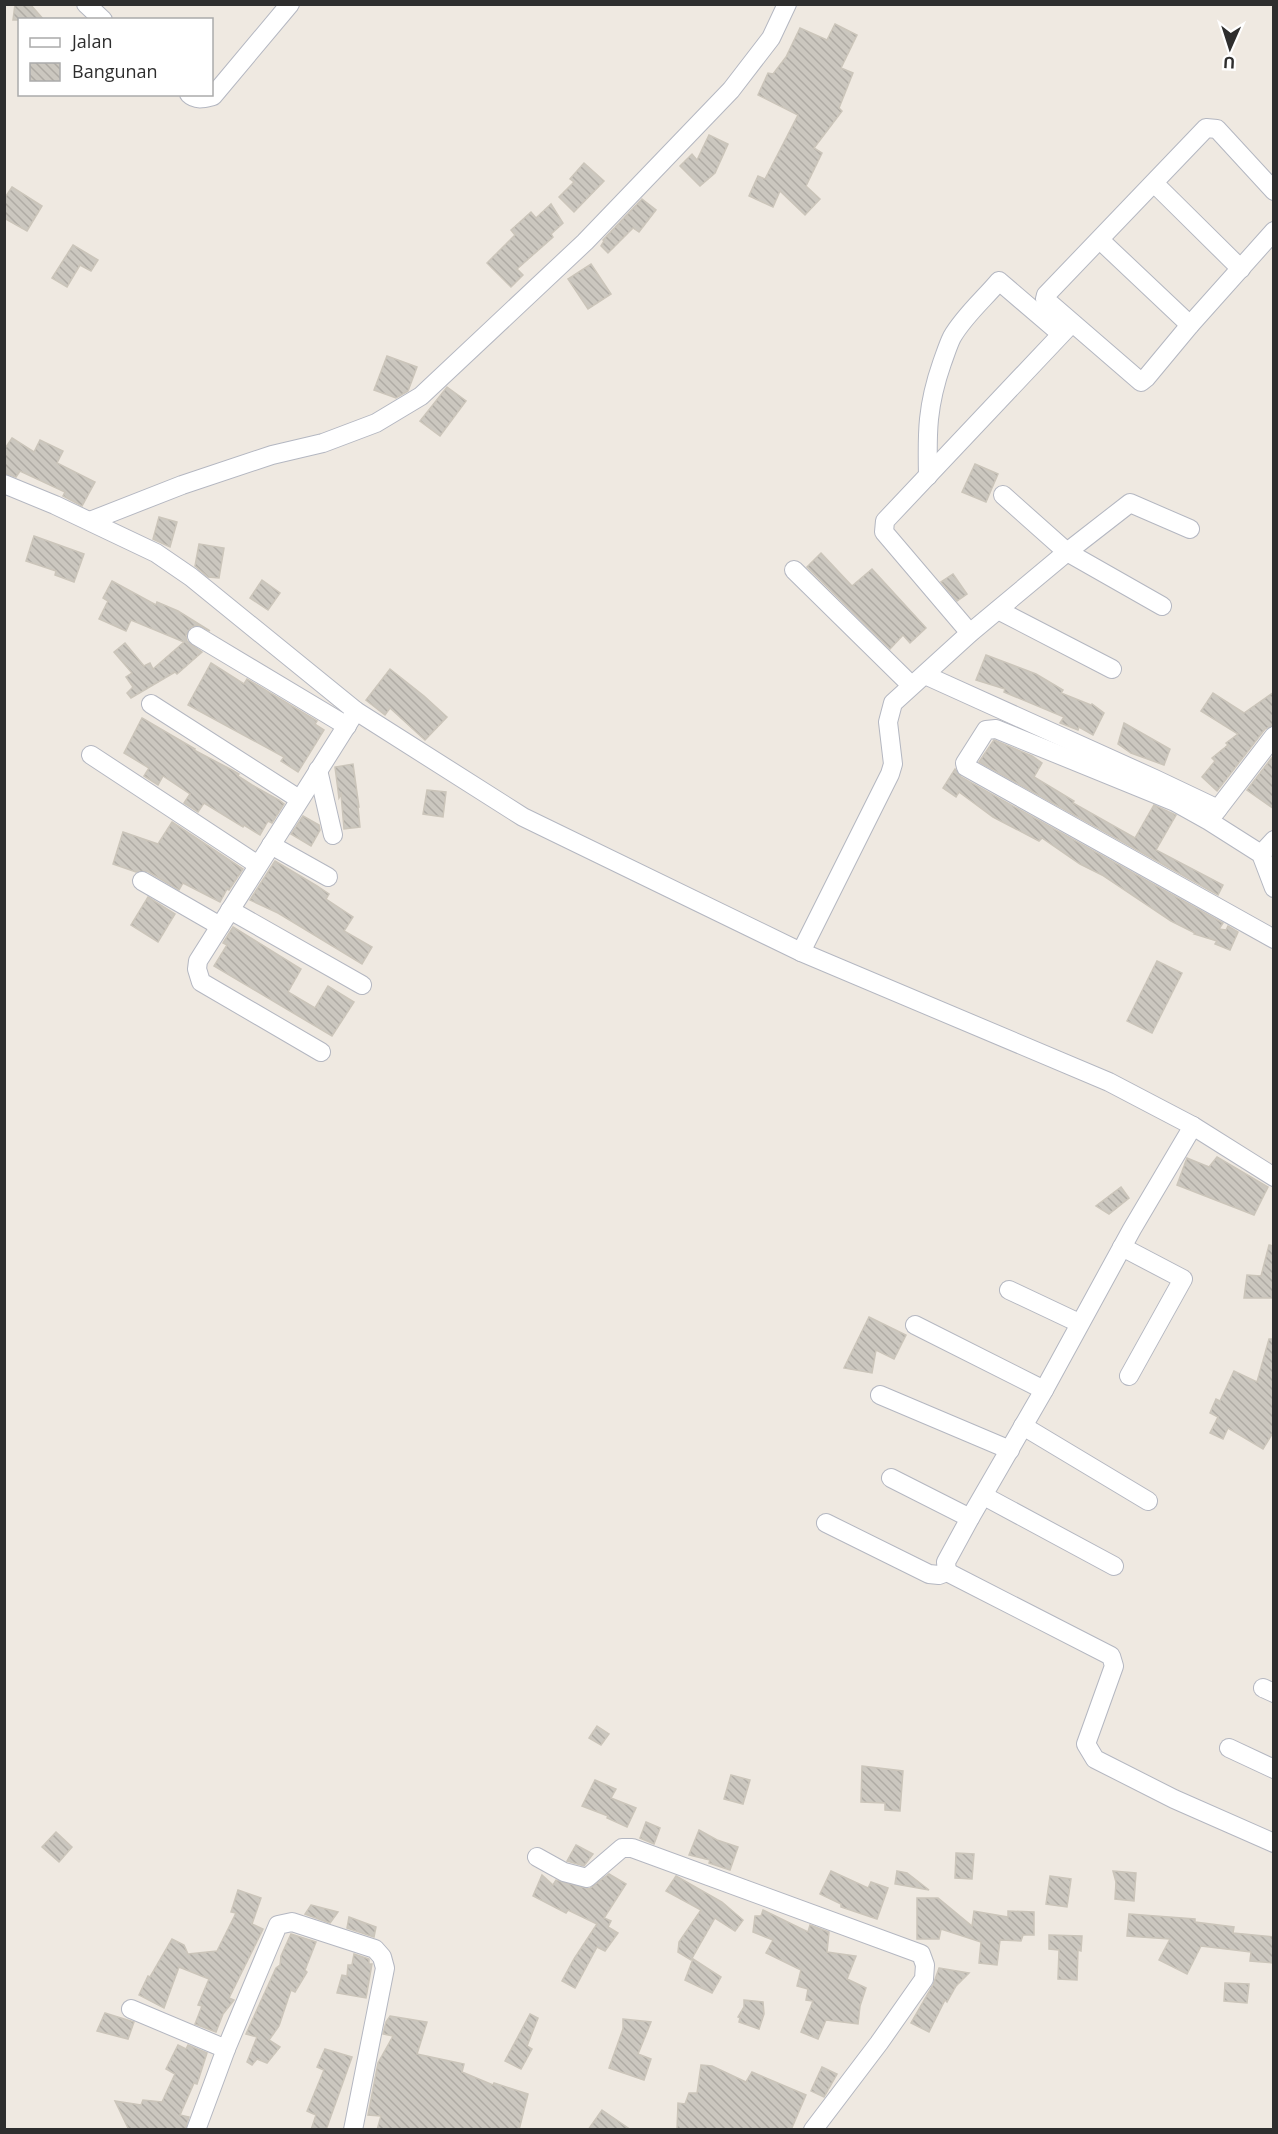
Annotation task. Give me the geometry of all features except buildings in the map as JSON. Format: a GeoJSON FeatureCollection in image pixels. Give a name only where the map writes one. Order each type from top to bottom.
{"type":"FeatureCollection","features":[{"type":"Feature","properties":{"kind":"street"},"geometry":{"type":"LineString","coordinates":[[86,4],[101,18]]}},
{"type":"Feature","properties":{"kind":"street"},"geometry":{"type":"LineString","coordinates":[[190,96],[202,99],[213,96],[290,4]]}},
{"type":"Feature","properties":{"kind":"street"},"geometry":{"type":"LineString","coordinates":[[90,520],[261,458],[323,443],[376,423],[421,396],[585,242],[731,90],[771,38],[787,4]]}},
{"type":"Feature","properties":{"kind":"street"},"geometry":{"type":"LineString","coordinates":[[1066,329],[1047,302],[1046,295],[1155,184],[1206,128],[1216,129],[1274,191]]}},
{"type":"Feature","properties":{"kind":"street"},"geometry":{"type":"LineString","coordinates":[[1155,184],[1241,269]]}},
{"type":"Feature","properties":{"kind":"street"},"geometry":{"type":"LineString","coordinates":[[928,476],[928,416],[934,387],[951,339],[999,281],[1138,381],[1146,378],[1190,324],[1274,231]]}},
{"type":"Feature","properties":{"kind":"street"},"geometry":{"type":"LineString","coordinates":[[1100,240],[1190,324]]}},
{"type":"Feature","properties":{"kind":"street"},"geometry":{"type":"LineString","coordinates":[[970,633],[884,532],[885,521],[1066,329]]}},
{"type":"Feature","properties":{"kind":"street"},"geometry":{"type":"LineString","coordinates":[[4,484],[90,520],[156,553],[191,577],[352,718]]}},
{"type":"Feature","properties":{"kind":"street"},"geometry":{"type":"LineString","coordinates":[[1003,495],[1067,552],[1162,606]]}},
{"type":"Feature","properties":{"kind":"street"},"geometry":{"type":"LineString","coordinates":[[801,951],[890,774],[893,764],[888,734],[893,703],[970,633],[1130,503],[1190,529]]}},
{"type":"Feature","properties":{"kind":"street"},"geometry":{"type":"LineString","coordinates":[[794,570],[918,680],[1155,778],[1213,815],[1261,854],[1274,888]]}},
{"type":"Feature","properties":{"kind":"street"},"geometry":{"type":"LineString","coordinates":[[998,610],[1112,669]]}},
{"type":"Feature","properties":{"kind":"street"},"geometry":{"type":"LineString","coordinates":[[197,636],[352,718],[523,817],[801,951],[1109,1082],[1193,1126],[1274,1177]]}},
{"type":"Feature","properties":{"kind":"street"},"geometry":{"type":"LineString","coordinates":[[151,704],[299,799]]}},
{"type":"Feature","properties":{"kind":"street"},"geometry":{"type":"LineString","coordinates":[[321,1052],[201,982],[196,969],[198,961],[352,718]]}},
{"type":"Feature","properties":{"kind":"street"},"geometry":{"type":"LineString","coordinates":[[1213,815],[1174,802],[996,729],[986,730],[964,763],[966,767],[1274,939]]}},
{"type":"Feature","properties":{"kind":"street"},"geometry":{"type":"LineString","coordinates":[[1213,815],[1274,736]]}},
{"type":"Feature","properties":{"kind":"street"},"geometry":{"type":"LineString","coordinates":[[91,755],[258,865]]}},
{"type":"Feature","properties":{"kind":"street"},"geometry":{"type":"LineString","coordinates":[[318,770],[333,835]]}},
{"type":"Feature","properties":{"kind":"street"},"geometry":{"type":"LineString","coordinates":[[1261,854],[1274,840]]}},
{"type":"Feature","properties":{"kind":"street"},"geometry":{"type":"LineString","coordinates":[[271,845],[328,876]]}},
{"type":"Feature","properties":{"kind":"street"},"geometry":{"type":"LineString","coordinates":[[142,881],[225,918],[362,985]]}},
{"type":"Feature","properties":{"kind":"street"},"geometry":{"type":"LineString","coordinates":[[946,1572],[946,1563],[970,1518],[1044,1390],[1122,1247],[1193,1126]]}},
{"type":"Feature","properties":{"kind":"street"},"geometry":{"type":"LineString","coordinates":[[1122,1247],[1183,1279],[1129,1377]]}},
{"type":"Feature","properties":{"kind":"street"},"geometry":{"type":"LineString","coordinates":[[1009,1290],[1079,1323]]}},
{"type":"Feature","properties":{"kind":"street"},"geometry":{"type":"LineString","coordinates":[[915,1325],[1044,1390]]}},
{"type":"Feature","properties":{"kind":"street"},"geometry":{"type":"LineString","coordinates":[[880,1395],[1010,1450]]}},
{"type":"Feature","properties":{"kind":"street"},"geometry":{"type":"LineString","coordinates":[[1023,1426],[1148,1501]]}},
{"type":"Feature","properties":{"kind":"street"},"geometry":{"type":"LineString","coordinates":[[891,1478],[970,1518]]}},
{"type":"Feature","properties":{"kind":"street"},"geometry":{"type":"LineString","coordinates":[[984,1496],[1114,1566]]}},
{"type":"Feature","properties":{"kind":"street"},"geometry":{"type":"LineString","coordinates":[[826,1523],[929,1574],[939,1575],[946,1572]]}},
{"type":"Feature","properties":{"kind":"street"},"geometry":{"type":"LineString","coordinates":[[946,1572],[1112,1656],[1114,1666],[1086,1744],[1095,1759],[1174,1799],[1274,1843]]}},
{"type":"Feature","properties":{"kind":"street"},"geometry":{"type":"LineString","coordinates":[[1230,1748],[1274,1769]]}},
{"type":"Feature","properties":{"kind":"street"},"geometry":{"type":"LineString","coordinates":[[537,1857],[564,1872],[587,1878],[622,1848],[632,1848],[921,1954],[925,1965],[924,1979],[813,2130]]}},
{"type":"Feature","properties":{"kind":"street"},"geometry":{"type":"LineString","coordinates":[[196,2130],[226,2049],[278,1925],[292,1922],[375,1949],[382,1957],[385,1968],[353,2130]]}},
{"type":"Feature","properties":{"kind":"street"},"geometry":{"type":"LineString","coordinates":[[131,2009],[226,2049]]}}]}
